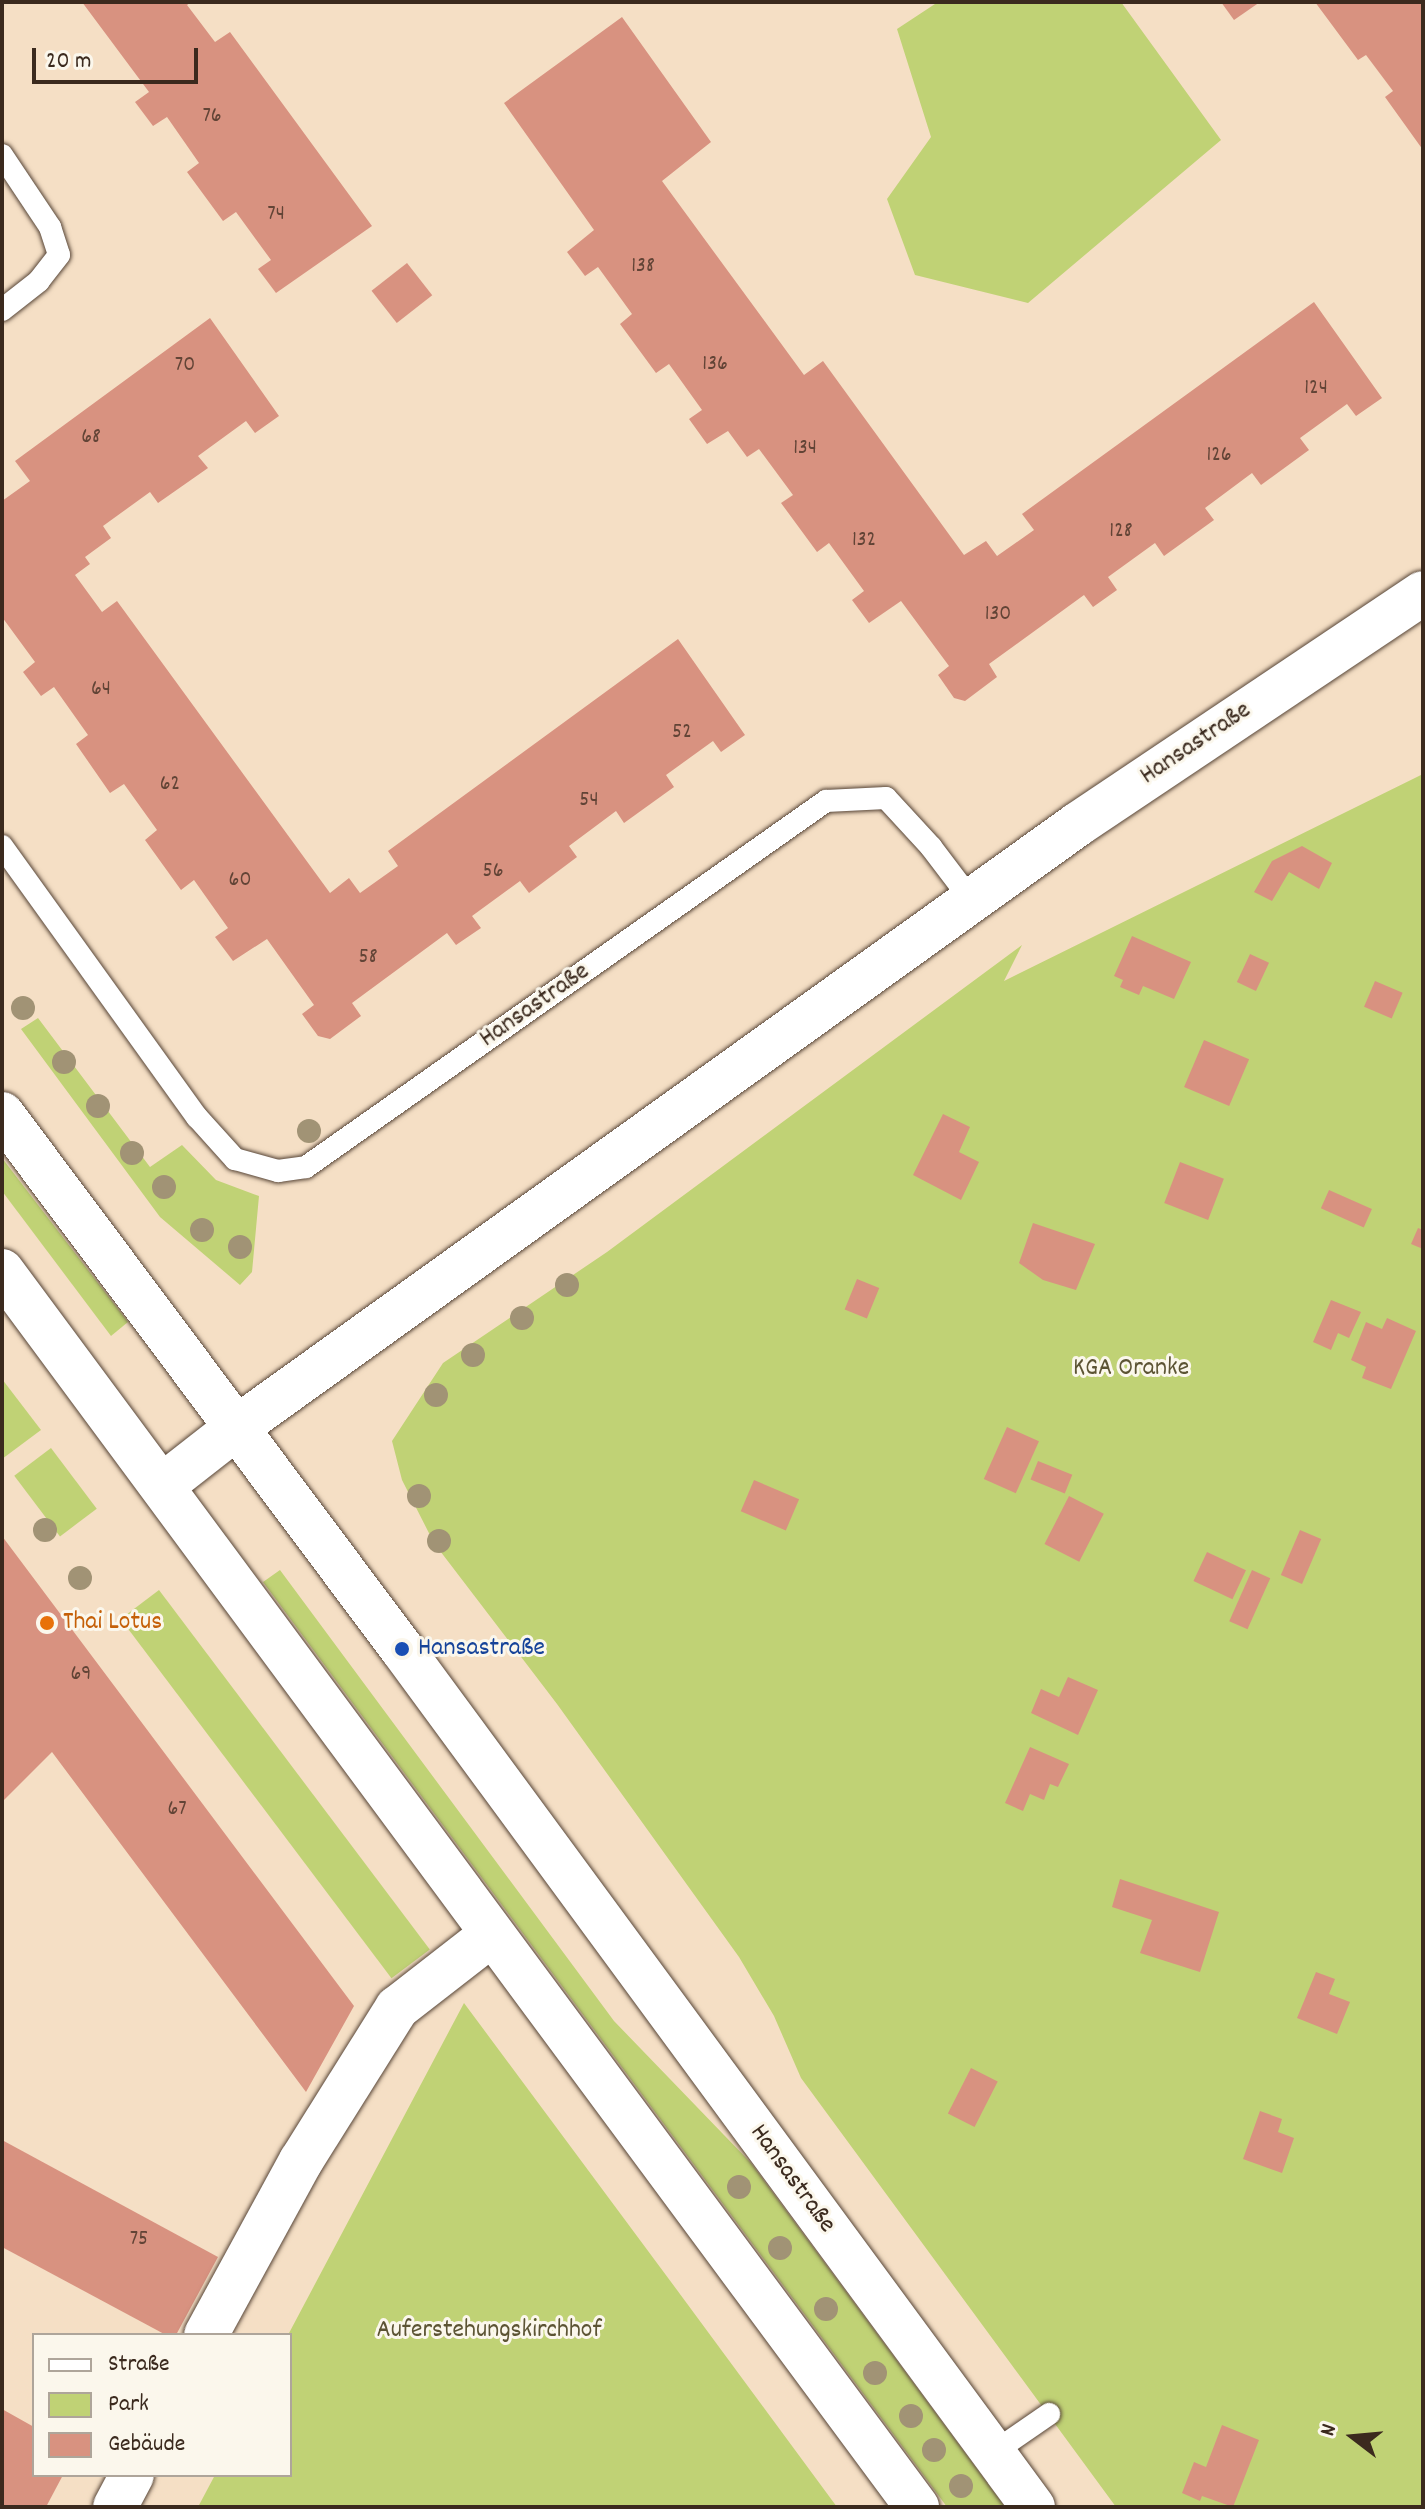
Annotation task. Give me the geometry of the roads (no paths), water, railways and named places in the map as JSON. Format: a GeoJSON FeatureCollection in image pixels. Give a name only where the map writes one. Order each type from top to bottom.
{"type":"FeatureCollection","features":[{"type":"Feature","properties":{"kind":"main road","name":"Hansastraße"},"geometry":{"type":"LineString","coordinates":[[163,1485],[236,1428],[1113,799],[1423,593]]}},
{"type":"Feature","properties":{"kind":"main road","name":"Hansastraße"},"geometry":{"type":"LineString","coordinates":[[2,1114],[1033,2507]]}},
{"type":"Feature","properties":{"kind":"main road"},"geometry":{"type":"LineString","coordinates":[[2,1271],[917,2507]]}},
{"type":"Feature","properties":{"kind":"main road"},"geometry":{"type":"LineString","coordinates":[[207,2333],[301,2161],[397,2008],[492,1934]]}},
{"type":"Feature","properties":{"kind":"main road"},"geometry":{"type":"LineString","coordinates":[[115,2507],[131,2477]]}},
{"type":"Feature","properties":{"kind":"lane"},"geometry":{"type":"LineString","coordinates":[[2,155],[50,227],[59,255],[39,281],[2,310]]}},
{"type":"Feature","properties":{"kind":"lane","name":"Hansastraße"},"geometry":{"type":"LineString","coordinates":[[2,846],[197,1117],[235,1159],[278,1171],[306,1167],[826,801],[886,798],[931,847],[972,901]]}},
{"type":"Feature","properties":{"kind":"lane"},"geometry":{"type":"LineString","coordinates":[[994,2452],[1049,2414]]}},
{"type":"Feature","properties":{"kind":"place","name":"Thai Lotus"},"geometry":{"type":"Point","coordinates":[47,1623]}},
{"type":"Feature","properties":{"kind":"place","name":"Hansastraße"},"geometry":{"type":"Point","coordinates":[402,1649]}},
{"type":"Feature","properties":{"kind":"park label","name":"KGA Oranke"},"geometry":{"type":"Point","coordinates":[1131,1369]}},
{"type":"Feature","properties":{"kind":"park label","name":"Auferstehungskirchhof"},"geometry":{"type":"Point","coordinates":[489,2331]}}]}
